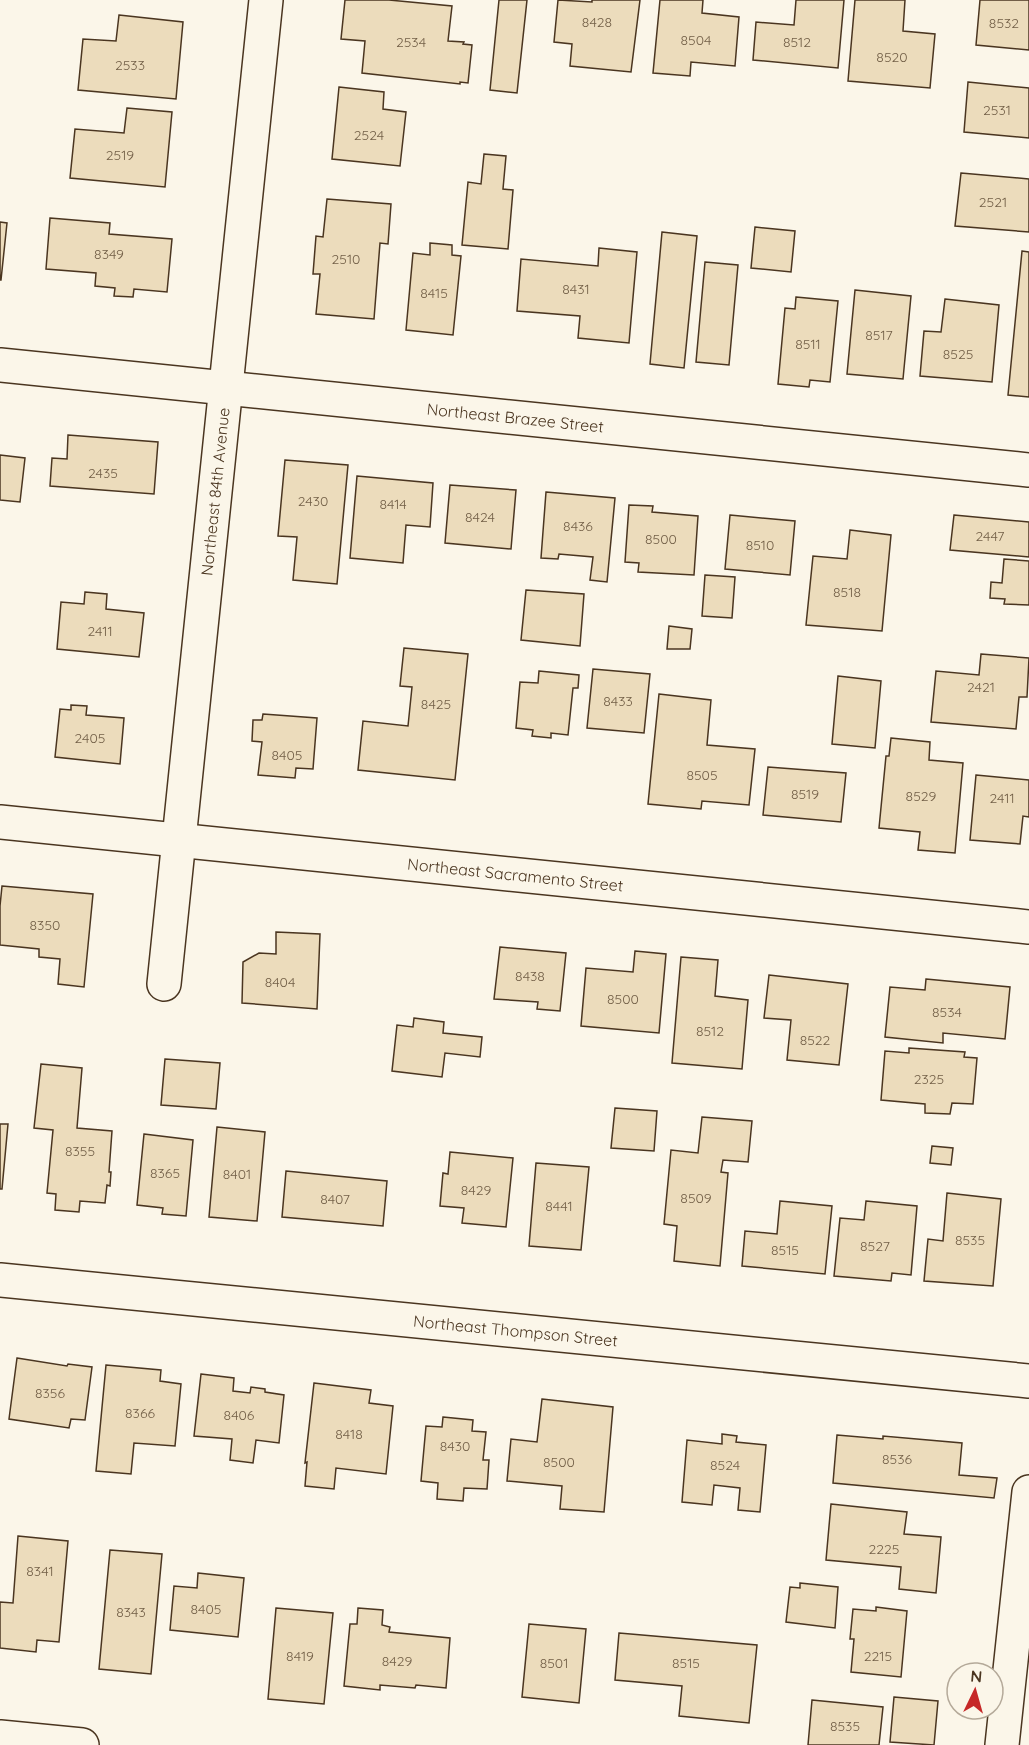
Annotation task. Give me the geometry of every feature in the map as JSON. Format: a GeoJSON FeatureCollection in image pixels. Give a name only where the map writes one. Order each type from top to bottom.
{"type":"FeatureCollection","features":[{"type":"Feature","properties":{"kind":"street","name":"Northeast 84th Avenue"},"geometry":{"type":"LineString","coordinates":[[164,984],[266,0]]}},
{"type":"Feature","properties":{"kind":"street","name":"Northeast Brazee Street"},"geometry":{"type":"LineString","coordinates":[[0,365],[1029,470]]}},
{"type":"Feature","properties":{"kind":"street","name":"Northeast Sacramento Street"},"geometry":{"type":"LineString","coordinates":[[0,822],[1029,927]]}},
{"type":"Feature","properties":{"kind":"street","name":"Northeast Thompson Street"},"geometry":{"type":"LineString","coordinates":[[0,1280],[1029,1381]]}},
{"type":"Feature","properties":{"kind":"street"},"geometry":{"type":"LineString","coordinates":[[1002,1745],[1029,1492]]}},
{"type":"Feature","properties":{"kind":"street"},"geometry":{"type":"LineString","coordinates":[[0,1737],[82,1745]]}},
{"type":"Feature","properties":{"kind":"building"},"geometry":{"type":"Polygon","coordinates":[[[345,0],[389,0],[452,6],[448,41],[472,45],[468,83],[362,73],[365,41],[341,39],[345,0]]]}},
{"type":"Feature","properties":{"kind":"building"},"geometry":{"type":"Polygon","coordinates":[[[499,0],[527,0],[517,93],[490,90],[499,0]]]}},
{"type":"Feature","properties":{"kind":"building"},"geometry":{"type":"Polygon","coordinates":[[[558,0],[592,2],[592,0],[640,0],[631,72],[570,66],[572,44],[554,42],[558,0]]]}},
{"type":"Feature","properties":{"kind":"building"},"geometry":{"type":"Polygon","coordinates":[[[660,0],[703,0],[702,13],[739,17],[735,66],[691,62],[690,76],[653,73],[660,0]]]}},
{"type":"Feature","properties":{"kind":"building"},"geometry":{"type":"Polygon","coordinates":[[[796,0],[844,0],[838,68],[753,60],[756,22],[794,25],[796,0]]]}},
{"type":"Feature","properties":{"kind":"building"},"geometry":{"type":"Polygon","coordinates":[[[855,0],[905,0],[903,31],[935,34],[930,88],[848,81],[855,0]]]}},
{"type":"Feature","properties":{"kind":"building"},"geometry":{"type":"Polygon","coordinates":[[[980,0],[1029,0],[1029,50],[976,45],[980,0]]]}},
{"type":"Feature","properties":{"kind":"building"},"geometry":{"type":"Polygon","coordinates":[[[119,15],[183,22],[176,99],[78,90],[83,39],[116,41],[119,15]]]}},
{"type":"Feature","properties":{"kind":"building"},"geometry":{"type":"Polygon","coordinates":[[[968,82],[1029,88],[1029,138],[964,132],[968,82]]]}},
{"type":"Feature","properties":{"kind":"building"},"geometry":{"type":"Polygon","coordinates":[[[339,87],[384,92],[383,109],[406,112],[400,166],[332,159],[339,87]]]}},
{"type":"Feature","properties":{"kind":"building"},"geometry":{"type":"Polygon","coordinates":[[[127,108],[172,112],[165,187],[70,178],[75,129],[124,133],[127,108]]]}},
{"type":"Feature","properties":{"kind":"building"},"geometry":{"type":"Polygon","coordinates":[[[484,154],[506,156],[503,189],[513,190],[508,249],[462,245],[468,182],[481,184],[484,154]]]}},
{"type":"Feature","properties":{"kind":"building"},"geometry":{"type":"Polygon","coordinates":[[[961,173],[1029,179],[1029,232],[955,226],[961,173]]]}},
{"type":"Feature","properties":{"kind":"building"},"geometry":{"type":"Polygon","coordinates":[[[327,199],[391,204],[388,244],[380,243],[374,319],[316,314],[320,274],[313,274],[316,236],[323,237],[327,199]]]}},
{"type":"Feature","properties":{"kind":"building"},"geometry":{"type":"Polygon","coordinates":[[[50,218],[110,223],[109,234],[172,239],[167,292],[134,289],[133,297],[114,296],[115,288],[95,286],[96,273],[46,269],[50,218]]]}},
{"type":"Feature","properties":{"kind":"building"},"geometry":{"type":"Polygon","coordinates":[[[0,222],[7,223],[1,280],[0,280],[0,222]]]}},
{"type":"Feature","properties":{"kind":"building"},"geometry":{"type":"Polygon","coordinates":[[[755,227],[795,231],[791,272],[751,268],[755,227]]]}},
{"type":"Feature","properties":{"kind":"building"},"geometry":{"type":"Polygon","coordinates":[[[662,232],[697,236],[684,368],[650,364],[662,232]]]}},
{"type":"Feature","properties":{"kind":"building"},"geometry":{"type":"Polygon","coordinates":[[[430,243],[452,245],[452,255],[461,256],[453,335],[406,330],[413,253],[430,255],[430,243]]]}},
{"type":"Feature","properties":{"kind":"building"},"geometry":{"type":"Polygon","coordinates":[[[599,248],[637,252],[629,343],[578,338],[580,316],[517,311],[521,259],[598,266],[599,248]]]}},
{"type":"Feature","properties":{"kind":"building"},"geometry":{"type":"Polygon","coordinates":[[[1022,251],[1029,252],[1029,397],[1008,395],[1022,251]]]}},
{"type":"Feature","properties":{"kind":"building"},"geometry":{"type":"Polygon","coordinates":[[[705,262],[738,265],[729,365],[696,362],[705,262]]]}},
{"type":"Feature","properties":{"kind":"building"},"geometry":{"type":"Polygon","coordinates":[[[855,290],[911,296],[903,379],[847,374],[855,290]]]}},
{"type":"Feature","properties":{"kind":"building"},"geometry":{"type":"Polygon","coordinates":[[[796,297],[838,301],[830,382],[810,380],[809,387],[778,384],[785,308],[795,309],[796,297]]]}},
{"type":"Feature","properties":{"kind":"building"},"geometry":{"type":"Polygon","coordinates":[[[945,299],[999,305],[992,382],[920,376],[924,331],[941,332],[945,299]]]}},
{"type":"Feature","properties":{"kind":"building"},"geometry":{"type":"Polygon","coordinates":[[[68,435],[158,442],[154,494],[50,486],[52,458],[67,459],[68,435]]]}},
{"type":"Feature","properties":{"kind":"building"},"geometry":{"type":"Polygon","coordinates":[[[0,455],[25,458],[20,502],[0,500],[0,455]]]}},
{"type":"Feature","properties":{"kind":"building"},"geometry":{"type":"Polygon","coordinates":[[[285,460],[348,465],[337,584],[293,580],[297,537],[278,536],[285,460]]]}},
{"type":"Feature","properties":{"kind":"building"},"geometry":{"type":"Polygon","coordinates":[[[357,476],[433,483],[430,527],[406,525],[403,563],[350,558],[357,476]]]}},
{"type":"Feature","properties":{"kind":"building"},"geometry":{"type":"Polygon","coordinates":[[[450,485],[516,490],[511,549],[445,543],[450,485]]]}},
{"type":"Feature","properties":{"kind":"building"},"geometry":{"type":"Polygon","coordinates":[[[546,492],[615,498],[607,582],[590,580],[593,557],[559,554],[558,559],[541,558],[546,492]]]}},
{"type":"Feature","properties":{"kind":"building"},"geometry":{"type":"Polygon","coordinates":[[[629,505],[653,506],[652,512],[698,516],[694,575],[638,572],[639,563],[625,562],[629,505]]]}},
{"type":"Feature","properties":{"kind":"building"},"geometry":{"type":"Polygon","coordinates":[[[730,515],[795,521],[790,575],[725,569],[730,515]]]}},
{"type":"Feature","properties":{"kind":"building"},"geometry":{"type":"Polygon","coordinates":[[[954,515],[1029,522],[1029,557],[950,550],[954,515]]]}},
{"type":"Feature","properties":{"kind":"building"},"geometry":{"type":"Polygon","coordinates":[[[850,530],[891,535],[882,631],[806,625],[813,556],[847,559],[850,530]]]}},
{"type":"Feature","properties":{"kind":"building"},"geometry":{"type":"Polygon","coordinates":[[[1004,559],[1029,561],[1029,605],[1004,604],[1005,599],[990,598],[991,582],[1002,583],[1004,559]]]}},
{"type":"Feature","properties":{"kind":"building"},"geometry":{"type":"Polygon","coordinates":[[[705,575],[735,577],[732,618],[702,616],[705,575]]]}},
{"type":"Feature","properties":{"kind":"building"},"geometry":{"type":"Polygon","coordinates":[[[526,590],[584,594],[580,646],[521,640],[526,590]]]}},
{"type":"Feature","properties":{"kind":"building"},"geometry":{"type":"Polygon","coordinates":[[[85,592],[107,594],[106,609],[144,613],[139,657],[57,649],[61,602],[84,604],[85,592]]]}},
{"type":"Feature","properties":{"kind":"building"},"geometry":{"type":"Polygon","coordinates":[[[669,626],[692,629],[690,649],[667,649],[669,626]]]}},
{"type":"Feature","properties":{"kind":"building"},"geometry":{"type":"Polygon","coordinates":[[[404,648],[468,654],[455,780],[358,770],[363,721],[408,726],[412,687],[400,686],[404,648]]]}},
{"type":"Feature","properties":{"kind":"building"},"geometry":{"type":"Polygon","coordinates":[[[981,654],[1029,658],[1027,697],[1019,697],[1016,729],[931,722],[936,671],[979,675],[981,654]]]}},
{"type":"Feature","properties":{"kind":"building"},"geometry":{"type":"Polygon","coordinates":[[[593,669],[650,674],[644,733],[587,728],[593,669]]]}},
{"type":"Feature","properties":{"kind":"building"},"geometry":{"type":"Polygon","coordinates":[[[539,671],[579,675],[578,688],[573,688],[568,735],[551,733],[551,738],[532,736],[533,730],[516,728],[520,682],[538,683],[539,671]]]}},
{"type":"Feature","properties":{"kind":"building"},"geometry":{"type":"Polygon","coordinates":[[[838,676],[881,681],[875,748],[832,744],[838,676]]]}},
{"type":"Feature","properties":{"kind":"building"},"geometry":{"type":"Polygon","coordinates":[[[659,694],[711,700],[707,745],[755,749],[749,805],[702,801],[701,809],[648,804],[659,694]]]}},
{"type":"Feature","properties":{"kind":"building"},"geometry":{"type":"Polygon","coordinates":[[[71,705],[87,706],[86,715],[124,718],[120,764],[55,757],[60,709],[71,710],[71,705]]]}},
{"type":"Feature","properties":{"kind":"building"},"geometry":{"type":"Polygon","coordinates":[[[263,714],[317,718],[313,769],[296,768],[295,778],[258,775],[262,742],[252,741],[253,720],[262,720],[263,714]]]}},
{"type":"Feature","properties":{"kind":"building"},"geometry":{"type":"Polygon","coordinates":[[[891,738],[930,742],[929,760],[963,763],[955,853],[918,850],[920,832],[879,828],[886,756],[889,756],[891,738]]]}},
{"type":"Feature","properties":{"kind":"building"},"geometry":{"type":"Polygon","coordinates":[[[768,767],[846,773],[841,822],[763,815],[768,767]]]}},
{"type":"Feature","properties":{"kind":"building"},"geometry":{"type":"Polygon","coordinates":[[[976,775],[1029,780],[1029,817],[1023,816],[1020,844],[970,840],[976,775]]]}},
{"type":"Feature","properties":{"kind":"building"},"geometry":{"type":"Polygon","coordinates":[[[2,886],[93,894],[84,987],[58,984],[60,959],[39,957],[39,949],[0,945],[2,886]]]}},
{"type":"Feature","properties":{"kind":"building"},"geometry":{"type":"Polygon","coordinates":[[[276,932],[320,934],[317,1009],[242,1003],[243,962],[259,953],[276,954],[276,932]]]}},
{"type":"Feature","properties":{"kind":"building"},"geometry":{"type":"Polygon","coordinates":[[[500,947],[566,953],[560,1011],[537,1009],[538,1002],[494,999],[500,947]]]}},
{"type":"Feature","properties":{"kind":"building"},"geometry":{"type":"Polygon","coordinates":[[[635,951],[666,954],[659,1033],[581,1026],[586,968],[633,972],[635,951]]]}},
{"type":"Feature","properties":{"kind":"building"},"geometry":{"type":"Polygon","coordinates":[[[681,957],[718,960],[715,996],[748,1000],[742,1069],[672,1063],[681,957]]]}},
{"type":"Feature","properties":{"kind":"building"},"geometry":{"type":"Polygon","coordinates":[[[769,975],[848,984],[839,1065],[787,1060],[791,1020],[764,1018],[769,975]]]}},
{"type":"Feature","properties":{"kind":"building"},"geometry":{"type":"Polygon","coordinates":[[[926,979],[1010,987],[1005,1039],[943,1033],[943,1043],[885,1037],[890,987],[925,990],[926,979]]]}},
{"type":"Feature","properties":{"kind":"building"},"geometry":{"type":"Polygon","coordinates":[[[414,1018],[444,1022],[443,1033],[482,1037],[480,1057],[445,1053],[442,1077],[392,1071],[397,1025],[413,1027],[414,1018]]]}},
{"type":"Feature","properties":{"kind":"building"},"geometry":{"type":"Polygon","coordinates":[[[909,1048],[965,1052],[964,1057],[977,1058],[973,1104],[952,1103],[950,1114],[925,1113],[925,1104],[881,1100],[885,1051],[909,1053],[909,1048]]]}},
{"type":"Feature","properties":{"kind":"building"},"geometry":{"type":"Polygon","coordinates":[[[165,1059],[220,1063],[216,1109],[161,1105],[165,1059]]]}},
{"type":"Feature","properties":{"kind":"building"},"geometry":{"type":"Polygon","coordinates":[[[41,1064],[82,1068],[77,1128],[112,1131],[110,1186],[107,1185],[105,1203],[80,1201],[79,1212],[55,1210],[56,1194],[47,1193],[53,1130],[34,1128],[41,1064]]]}},
{"type":"Feature","properties":{"kind":"building"},"geometry":{"type":"Polygon","coordinates":[[[615,1108],[657,1111],[654,1151],[611,1148],[615,1108]]]}},
{"type":"Feature","properties":{"kind":"building"},"geometry":{"type":"Polygon","coordinates":[[[702,1117],[752,1121],[748,1162],[723,1160],[721,1172],[728,1173],[720,1266],[674,1261],[677,1226],[664,1224],[671,1150],[698,1153],[702,1117]]]}},
{"type":"Feature","properties":{"kind":"building"},"geometry":{"type":"Polygon","coordinates":[[[0,1124],[8,1124],[2,1189],[0,1189],[0,1124]]]}},
{"type":"Feature","properties":{"kind":"building"},"geometry":{"type":"Polygon","coordinates":[[[217,1127],[265,1132],[257,1221],[209,1217],[217,1127]]]}},
{"type":"Feature","properties":{"kind":"building"},"geometry":{"type":"Polygon","coordinates":[[[144,1134],[193,1140],[186,1216],[162,1214],[163,1208],[137,1205],[144,1134]]]}},
{"type":"Feature","properties":{"kind":"building"},"geometry":{"type":"Polygon","coordinates":[[[932,1146],[953,1148],[951,1165],[930,1163],[932,1146]]]}},
{"type":"Feature","properties":{"kind":"building"},"geometry":{"type":"Polygon","coordinates":[[[450,1152],[513,1158],[506,1227],[462,1223],[464,1208],[440,1206],[443,1173],[448,1174],[450,1152]]]}},
{"type":"Feature","properties":{"kind":"building"},"geometry":{"type":"Polygon","coordinates":[[[536,1163],[589,1167],[581,1250],[529,1246],[536,1163]]]}},
{"type":"Feature","properties":{"kind":"building"},"geometry":{"type":"Polygon","coordinates":[[[286,1171],[387,1181],[383,1226],[282,1217],[286,1171]]]}},
{"type":"Feature","properties":{"kind":"building"},"geometry":{"type":"Polygon","coordinates":[[[947,1193],[1001,1199],[993,1286],[924,1281],[928,1239],[943,1241],[947,1193]]]}},
{"type":"Feature","properties":{"kind":"building"},"geometry":{"type":"Polygon","coordinates":[[[780,1201],[832,1206],[825,1274],[742,1266],[745,1231],[777,1234],[780,1201]]]}},
{"type":"Feature","properties":{"kind":"building"},"geometry":{"type":"Polygon","coordinates":[[[866,1201],[917,1206],[911,1275],[892,1273],[891,1281],[834,1276],[840,1218],[864,1220],[866,1201]]]}},
{"type":"Feature","properties":{"kind":"building"},"geometry":{"type":"Polygon","coordinates":[[[17,1358],[67,1366],[68,1364],[92,1367],[85,1420],[71,1419],[69,1428],[9,1419],[17,1358]]]}},
{"type":"Feature","properties":{"kind":"building"},"geometry":{"type":"Polygon","coordinates":[[[106,1365],[161,1370],[160,1381],[181,1384],[175,1446],[134,1443],[131,1474],[96,1471],[106,1365]]]}},
{"type":"Feature","properties":{"kind":"building"},"geometry":{"type":"Polygon","coordinates":[[[201,1374],[234,1378],[233,1391],[250,1393],[251,1387],[284,1395],[279,1443],[256,1440],[253,1463],[230,1460],[232,1439],[194,1436],[201,1374]]]}},
{"type":"Feature","properties":{"kind":"building"},"geometry":{"type":"Polygon","coordinates":[[[314,1383],[371,1390],[369,1403],[393,1406],[386,1474],[336,1468],[334,1489],[305,1486],[307,1462],[305,1463],[314,1383]]]}},
{"type":"Feature","properties":{"kind":"building"},"geometry":{"type":"Polygon","coordinates":[[[542,1399],[613,1407],[604,1512],[560,1509],[562,1486],[507,1481],[511,1439],[537,1442],[542,1399]]]}},
{"type":"Feature","properties":{"kind":"building"},"geometry":{"type":"Polygon","coordinates":[[[443,1417],[473,1420],[472,1431],[486,1432],[483,1460],[489,1460],[487,1489],[464,1488],[463,1501],[437,1499],[438,1483],[421,1481],[426,1426],[442,1427],[443,1417]]]}},
{"type":"Feature","properties":{"kind":"building"},"geometry":{"type":"Polygon","coordinates":[[[722,1434],[737,1436],[736,1442],[766,1445],[760,1512],[738,1510],[740,1488],[714,1485],[712,1505],[682,1502],[687,1440],[722,1444],[722,1434]]]}},
{"type":"Feature","properties":{"kind":"building"},"geometry":{"type":"Polygon","coordinates":[[[837,1435],[883,1439],[883,1436],[962,1443],[959,1475],[997,1478],[994,1498],[833,1483],[837,1435]]]}},
{"type":"Feature","properties":{"kind":"building"},"geometry":{"type":"Polygon","coordinates":[[[831,1504],[907,1512],[904,1534],[941,1537],[936,1593],[899,1589],[901,1567],[826,1560],[831,1504]]]}},
{"type":"Feature","properties":{"kind":"building"},"geometry":{"type":"Polygon","coordinates":[[[18,1536],[68,1541],[59,1642],[37,1640],[36,1652],[0,1648],[0,1602],[13,1603],[18,1536]]]}},
{"type":"Feature","properties":{"kind":"building"},"geometry":{"type":"Polygon","coordinates":[[[110,1550],[162,1554],[151,1674],[99,1669],[110,1550]]]}},
{"type":"Feature","properties":{"kind":"building"},"geometry":{"type":"Polygon","coordinates":[[[198,1573],[244,1578],[238,1637],[170,1630],[174,1586],[197,1588],[198,1573]]]}},
{"type":"Feature","properties":{"kind":"building"},"geometry":{"type":"Polygon","coordinates":[[[800,1583],[838,1587],[835,1628],[786,1622],[790,1587],[800,1588],[800,1583]]]}},
{"type":"Feature","properties":{"kind":"building"},"geometry":{"type":"Polygon","coordinates":[[[876,1607],[907,1611],[901,1677],[851,1672],[854,1639],[850,1639],[853,1609],[876,1611],[876,1607]]]}},
{"type":"Feature","properties":{"kind":"building"},"geometry":{"type":"Polygon","coordinates":[[[276,1608],[333,1613],[324,1704],[268,1699],[276,1608]]]}},
{"type":"Feature","properties":{"kind":"building"},"geometry":{"type":"Polygon","coordinates":[[[358,1608],[383,1610],[382,1625],[390,1627],[389,1632],[450,1638],[446,1688],[380,1685],[380,1690],[344,1686],[350,1624],[357,1624],[358,1608]]]}},
{"type":"Feature","properties":{"kind":"building"},"geometry":{"type":"Polygon","coordinates":[[[529,1624],[586,1629],[579,1703],[522,1697],[529,1624]]]}},
{"type":"Feature","properties":{"kind":"building"},"geometry":{"type":"Polygon","coordinates":[[[619,1633],[757,1645],[749,1723],[679,1716],[682,1686],[615,1680],[619,1633]]]}},
{"type":"Feature","properties":{"kind":"building"},"geometry":{"type":"Polygon","coordinates":[[[894,1697],[938,1701],[934,1745],[890,1742],[894,1697]]]}},
{"type":"Feature","properties":{"kind":"building"},"geometry":{"type":"Polygon","coordinates":[[[812,1700],[883,1707],[879,1745],[808,1745],[812,1700]]]}}]}
